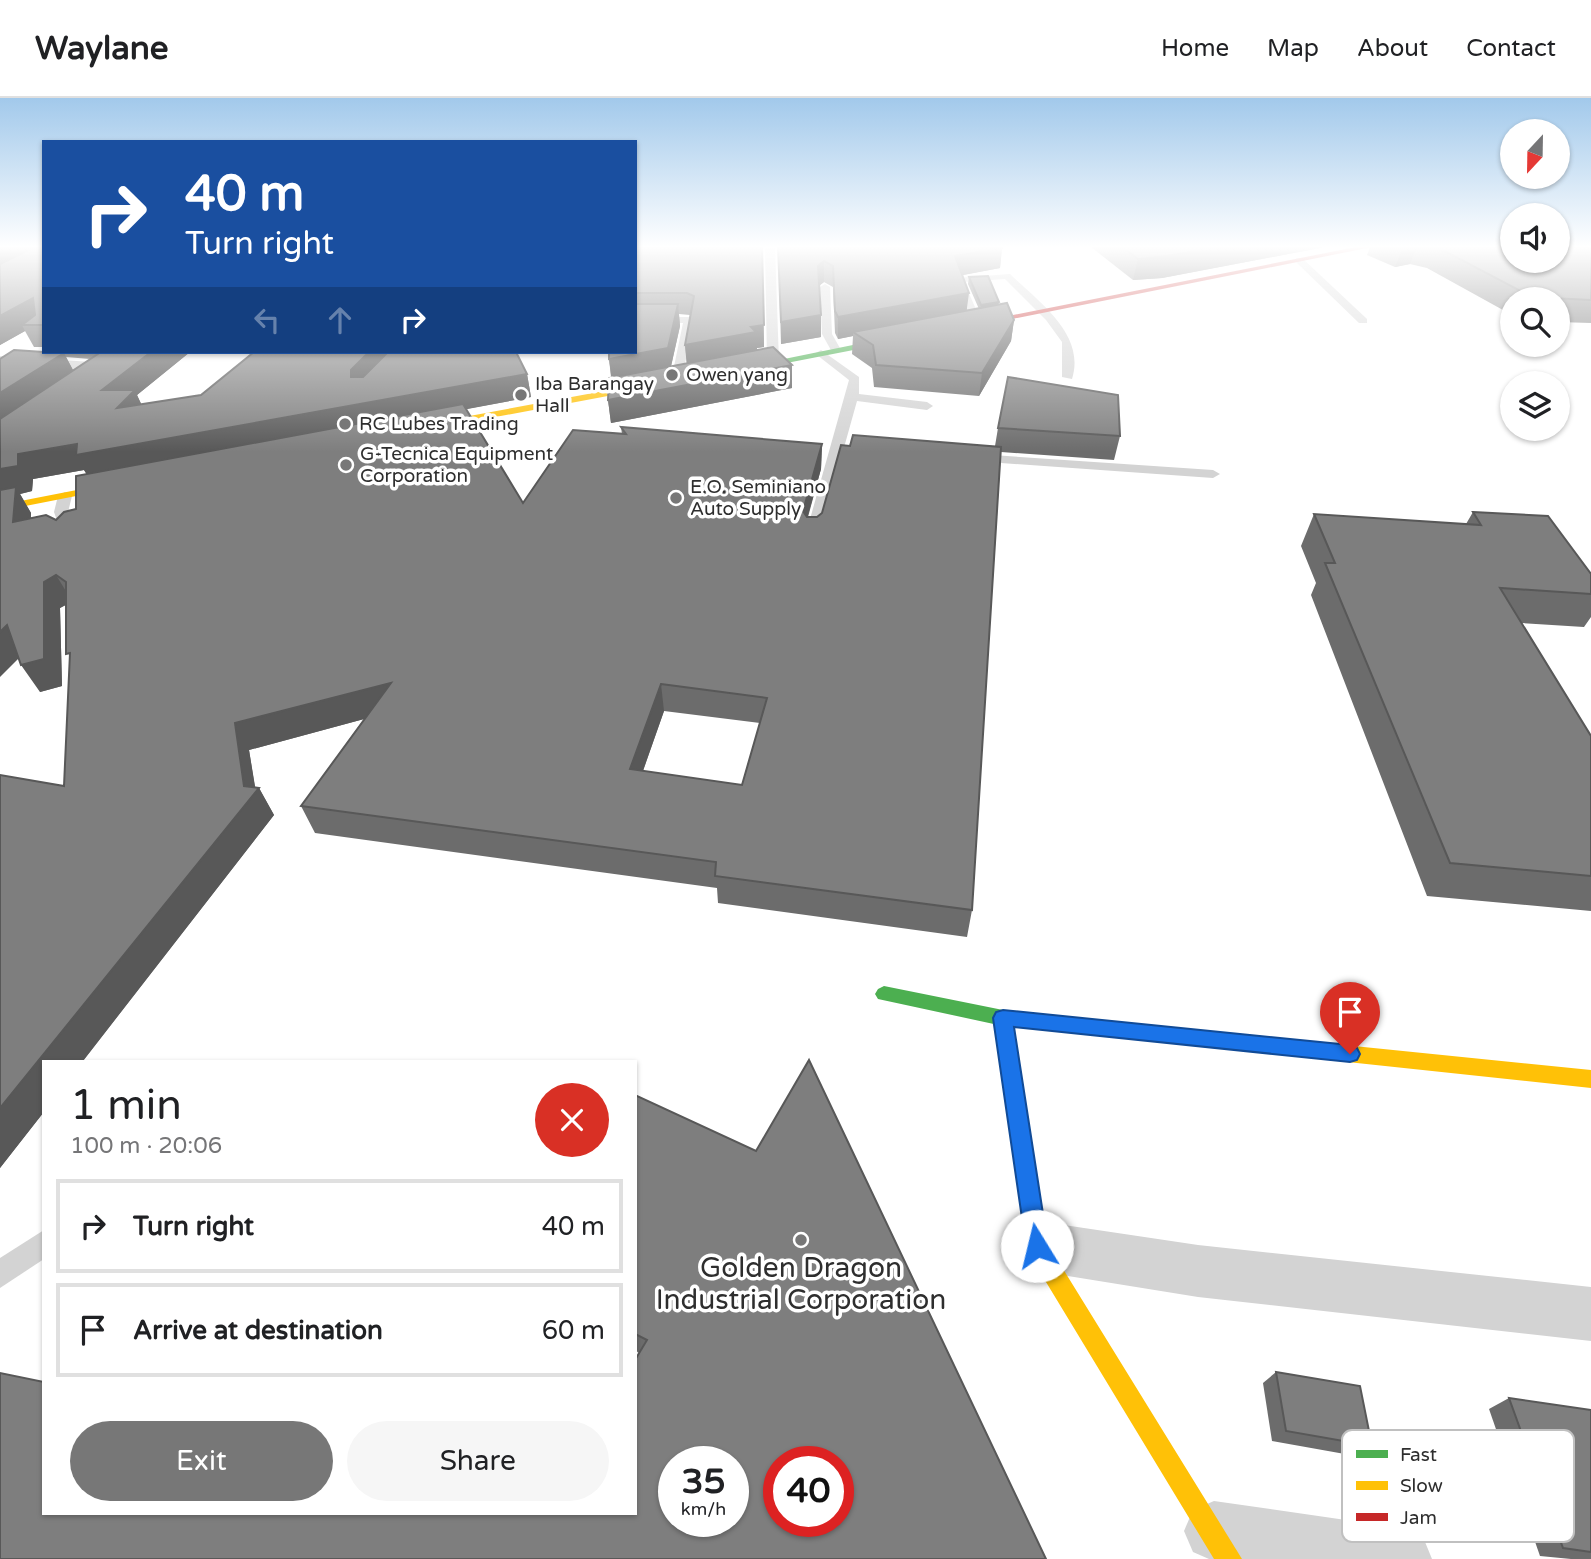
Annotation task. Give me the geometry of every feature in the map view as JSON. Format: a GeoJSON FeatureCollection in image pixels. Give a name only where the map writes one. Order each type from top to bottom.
{"type":"FeatureCollection","features":[{"type":"Feature","properties":{"kind":"main road"},"geometry":{"type":"LineString","coordinates":[[951,328],[1019,315]]}},
{"type":"Feature","properties":{"kind":"main road"},"geometry":{"type":"LineString","coordinates":[[718,373],[913,336]]}},
{"type":"Feature","properties":{"kind":"main road"},"geometry":{"type":"LineString","coordinates":[[401,432],[684,379]]}},
{"type":"Feature","properties":{"kind":"main road"},"geometry":{"type":"LineString","coordinates":[[0,508],[146,480]]}},
{"type":"Feature","properties":{"kind":"main road"},"geometry":{"type":"LineString","coordinates":[[884,994],[1003,1018],[1591,1079]]}},
{"type":"Feature","properties":{"kind":"main road"},"geometry":{"type":"LineString","coordinates":[[1003,1018],[1037,1246],[1222,1545]]}},
{"type":"Feature","properties":{"kind":"street"},"geometry":{"type":"LineString","coordinates":[[0,356],[22,342]]}},
{"type":"Feature","properties":{"kind":"street"},"geometry":{"type":"LineString","coordinates":[[0,362],[116,364],[72,392]]}},
{"type":"Feature","properties":{"kind":"street"},"geometry":{"type":"LineString","coordinates":[[1037,1246],[1198,1271],[1591,1314]]}},
{"type":"Feature","properties":{"kind":"street"},"geometry":{"type":"LineString","coordinates":[[1222,1545],[1401,1559]]}},
{"type":"Feature","properties":{"kind":"lane"},"geometry":{"type":"LineString","coordinates":[[772,315],[773,362]]}},
{"type":"Feature","properties":{"kind":"lane"},"geometry":{"type":"LineString","coordinates":[[812,537],[843,448],[855,379],[829,352],[826,315]]}},
{"type":"Feature","properties":{"kind":"lane"},"geometry":{"type":"LineString","coordinates":[[974,315],[977,323]]}},
{"type":"Feature","properties":{"kind":"lane"},"geometry":{"type":"LineString","coordinates":[[1047,315],[1067,342],[1068,377]]}},
{"type":"Feature","properties":{"kind":"lane"},"geometry":{"type":"LineString","coordinates":[[1357,315],[1363,321]]}},
{"type":"Feature","properties":{"kind":"lane"},"geometry":{"type":"LineString","coordinates":[[637,320],[689,320],[684,379]]}},
{"type":"Feature","properties":{"kind":"lane"},"geometry":{"type":"LineString","coordinates":[[852,397],[927,405]]}},
{"type":"Feature","properties":{"kind":"lane"},"geometry":{"type":"LineString","coordinates":[[957,456],[1213,474]]}},
{"type":"Feature","properties":{"kind":"lane"},"geometry":{"type":"LineString","coordinates":[[65,496],[61,512],[70,539]]}},
{"type":"Feature","properties":{"kind":"lane"},"geometry":{"type":"LineString","coordinates":[[0,1274],[42,1244]]}},
{"type":"Feature","properties":{"kind":"building"},"geometry":{"type":"Polygon","coordinates":[[[35,315],[42,315],[42,325],[22,325],[35,315]]]}},
{"type":"Feature","properties":{"kind":"building"},"geometry":{"type":"Polygon","coordinates":[[[637,315],[675,315],[668,348],[637,354],[637,315]]]}},
{"type":"Feature","properties":{"kind":"building"},"geometry":{"type":"Polygon","coordinates":[[[690,315],[764,315],[764,325],[751,327],[756,332],[685,345],[690,315]]]}},
{"type":"Feature","properties":{"kind":"building"},"geometry":{"type":"Polygon","coordinates":[[[781,315],[820,315],[781,322],[781,315]]]}},
{"type":"Feature","properties":{"kind":"building"},"geometry":{"type":"Polygon","coordinates":[[[942,315],[1012,315],[1014,320],[982,373],[876,365],[873,345],[853,332],[942,315]]]}},
{"type":"Feature","properties":{"kind":"building"},"geometry":{"type":"Polygon","coordinates":[[[773,347],[792,365],[608,400],[609,378],[773,347]]]}},
{"type":"Feature","properties":{"kind":"building"},"geometry":{"type":"Polygon","coordinates":[[[14,350],[62,354],[0,393],[0,359],[14,350]]]}},
{"type":"Feature","properties":{"kind":"building"},"geometry":{"type":"Polygon","coordinates":[[[98,354],[148,354],[102,390],[135,390],[117,408],[201,395],[252,354],[367,354],[351,370],[351,377],[363,377],[386,354],[517,354],[527,374],[76,455],[77,444],[18,454],[18,466],[0,469],[0,419],[98,354]]]}},
{"type":"Feature","properties":{"kind":"building"},"geometry":{"type":"Polygon","coordinates":[[[609,354],[636,354],[609,359],[609,354]]]}},
{"type":"Feature","properties":{"kind":"building"},"geometry":{"type":"Polygon","coordinates":[[[1008,377],[1118,395],[1120,436],[998,428],[1008,377]]]}},
{"type":"Feature","properties":{"kind":"building"},"geometry":{"type":"Polygon","coordinates":[[[463,404],[523,503],[573,430],[626,434],[621,427],[822,444],[803,511],[807,517],[817,517],[822,513],[841,445],[850,446],[853,435],[1001,447],[972,910],[715,876],[716,862],[301,806],[391,683],[235,723],[244,786],[259,788],[0,1108],[0,775],[64,786],[70,653],[66,654],[66,582],[56,575],[44,582],[44,659],[21,665],[7,625],[0,632],[0,490],[16,487],[13,522],[46,515],[56,520],[64,512],[76,509],[76,476],[463,404]],[[661,684],[630,769],[742,785],[767,698],[661,684]]]}},
{"type":"Feature","properties":{"kind":"building"},"geometry":{"type":"Polygon","coordinates":[[[1473,512],[1548,516],[1591,574],[1591,594],[1500,588],[1591,736],[1591,876],[1450,863],[1325,563],[1335,563],[1314,514],[1481,525],[1473,512]]]}},
{"type":"Feature","properties":{"kind":"building","name":"Golden Dragon Industrial Corporation"},"geometry":{"type":"Polygon","coordinates":[[[809,1060],[1046,1559],[0,1559],[0,1373],[42,1382],[42,1515],[637,1515],[637,1357],[647,1340],[637,1335],[637,1096],[756,1151],[809,1060]]]}},
{"type":"Feature","properties":{"kind":"building"},"geometry":{"type":"Polygon","coordinates":[[[1276,1372],[1360,1386],[1369,1430],[1342,1430],[1342,1441],[1286,1431],[1276,1372]]]}},
{"type":"Feature","properties":{"kind":"building"},"geometry":{"type":"Polygon","coordinates":[[[1509,1398],[1591,1410],[1591,1552],[1563,1548],[1561,1542],[1574,1542],[1574,1430],[1521,1430],[1509,1398]]]}},
{"type":"Feature","properties":{"kind":"traffic: fast"},"geometry":{"type":"LineString","coordinates":[[735,370],[902,338]]}},
{"type":"Feature","properties":{"kind":"traffic: fast"},"geometry":{"type":"LineString","coordinates":[[884,994],[1003,1018],[1235,1042]]}},
{"type":"Feature","properties":{"kind":"traffic: slow"},"geometry":{"type":"LineString","coordinates":[[421,428],[658,384]]}},
{"type":"Feature","properties":{"kind":"traffic: slow"},"geometry":{"type":"LineString","coordinates":[[0,508],[128,483]]}},
{"type":"Feature","properties":{"kind":"traffic: slow"},"geometry":{"type":"LineString","coordinates":[[1003,1018],[1037,1246],[1229,1559]]}},
{"type":"Feature","properties":{"kind":"traffic: slow"},"geometry":{"type":"LineString","coordinates":[[1235,1042],[1591,1079]]}},
{"type":"Feature","properties":{"kind":"traffic: jam"},"geometry":{"type":"LineString","coordinates":[[962,326],[1018,315]]}},
{"type":"Feature","properties":{"kind":"place","name":"Owen yang"},"geometry":{"type":"Point","coordinates":[672,375]}},
{"type":"Feature","properties":{"kind":"place","name":"Iba Barangay Hall"},"geometry":{"type":"Point","coordinates":[521,395]}},
{"type":"Feature","properties":{"kind":"place","name":"RC Lubes Trading"},"geometry":{"type":"Point","coordinates":[345,424]}},
{"type":"Feature","properties":{"kind":"place","name":"G-Tecnica Equipment Corporation"},"geometry":{"type":"Point","coordinates":[346,465]}},
{"type":"Feature","properties":{"kind":"place","name":"E.O. Seminiano Auto Supply"},"geometry":{"type":"Point","coordinates":[676,498]}},
{"type":"Feature","properties":{"kind":"place","name":"Golden Dragon Industrial Corporation"},"geometry":{"type":"Point","coordinates":[801,1240]}},
{"type":"Feature","properties":{"kind":"route"},"geometry":{"type":"LineString","coordinates":[[1037,1246],[1003,1018],[1350,1054]]}}]}
